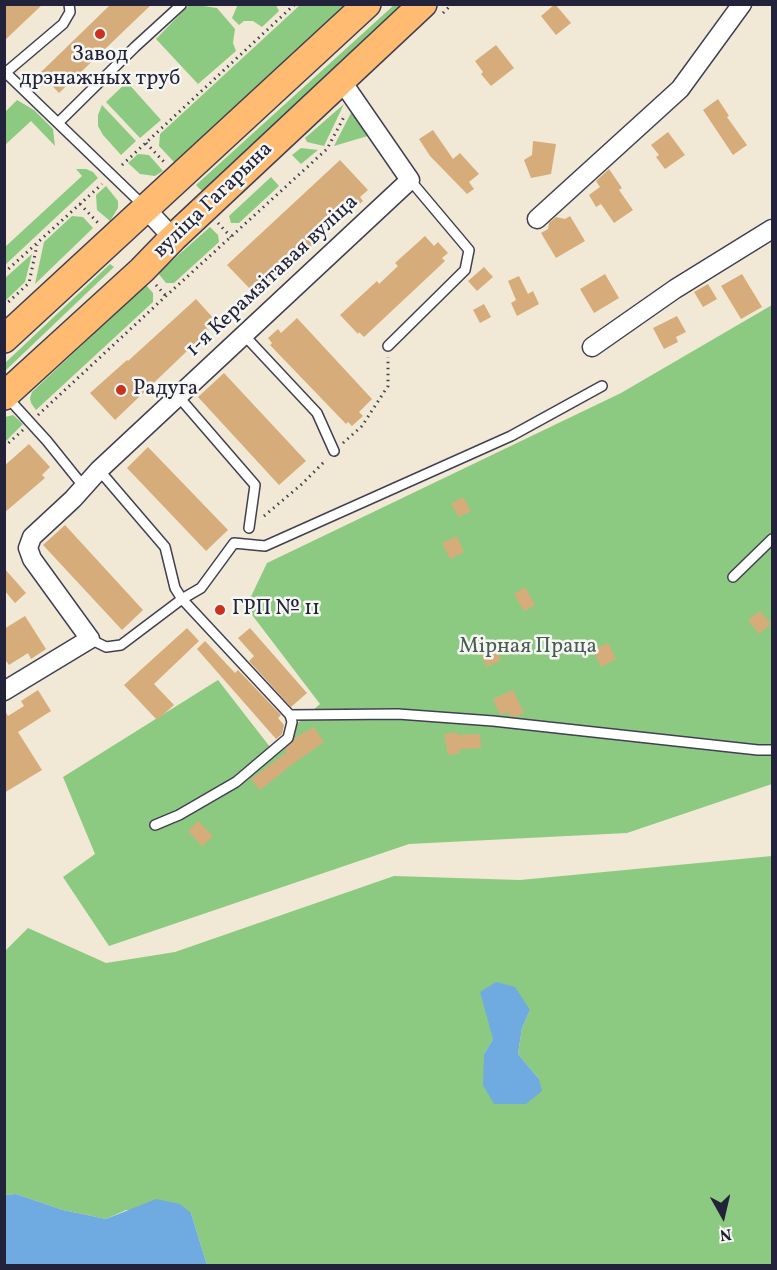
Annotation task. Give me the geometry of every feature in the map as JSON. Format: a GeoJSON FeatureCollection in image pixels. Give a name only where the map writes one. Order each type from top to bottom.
{"type":"FeatureCollection","features":[{"type":"Feature","properties":{"kind":"main road","name":"вуліца Гагарына"},"geometry":{"type":"LineString","coordinates":[[4,339],[368,4]]}},
{"type":"Feature","properties":{"kind":"main road","name":"вуліца Гагарына"},"geometry":{"type":"LineString","coordinates":[[5,395],[142,270],[173,238],[347,89],[429,12]]}},
{"type":"Feature","properties":{"kind":"street"},"geometry":{"type":"LineString","coordinates":[[537,219],[680,89],[742,4]]}},
{"type":"Feature","properties":{"kind":"street"},"geometry":{"type":"LineString","coordinates":[[347,89],[410,180]]}},
{"type":"Feature","properties":{"kind":"street","name":"1-я Керамзітавая вуліца"},"geometry":{"type":"LineString","coordinates":[[90,639],[32,559],[28,548],[32,537],[99,470],[410,180]]}},
{"type":"Feature","properties":{"kind":"street"},"geometry":{"type":"LineString","coordinates":[[146,208],[173,238]]}},
{"type":"Feature","properties":{"kind":"street"},"geometry":{"type":"LineString","coordinates":[[592,347],[675,289],[772,229]]}},
{"type":"Feature","properties":{"kind":"street"},"geometry":{"type":"LineString","coordinates":[[4,691],[90,639]]}},
{"type":"Feature","properties":{"kind":"lane"},"geometry":{"type":"LineString","coordinates":[[69,4],[70,12],[63,24],[5,73],[146,208]]}},
{"type":"Feature","properties":{"kind":"lane"},"geometry":{"type":"LineString","coordinates":[[58,123],[181,5]]}},
{"type":"Feature","properties":{"kind":"lane"},"geometry":{"type":"LineString","coordinates":[[388,346],[465,270],[469,250],[410,180]]}},
{"type":"Feature","properties":{"kind":"lane"},"geometry":{"type":"LineString","coordinates":[[244,334],[317,413],[334,451]]}},
{"type":"Feature","properties":{"kind":"lane"},"geometry":{"type":"LineString","coordinates":[[90,639],[106,647],[121,645],[201,588],[234,543],[265,546],[511,435],[602,386]]}},
{"type":"Feature","properties":{"kind":"lane"},"geometry":{"type":"LineString","coordinates":[[5,395],[84,487]]}},
{"type":"Feature","properties":{"kind":"lane"},"geometry":{"type":"LineString","coordinates":[[178,396],[255,485],[249,528]]}},
{"type":"Feature","properties":{"kind":"lane"},"geometry":{"type":"LineString","coordinates":[[99,470],[165,547],[175,588],[183,599],[290,715],[291,730],[288,738],[236,782],[179,815],[155,825]]}},
{"type":"Feature","properties":{"kind":"lane"},"geometry":{"type":"LineString","coordinates":[[733,577],[772,539]]}},
{"type":"Feature","properties":{"kind":"lane"},"geometry":{"type":"LineString","coordinates":[[290,715],[398,714],[772,750]]}},
{"type":"Feature","properties":{"kind":"path"},"geometry":{"type":"LineString","coordinates":[[122,165],[295,4]]}},
{"type":"Feature","properties":{"kind":"path"},"geometry":{"type":"LineString","coordinates":[[429,12],[452,4]]}},
{"type":"Feature","properties":{"kind":"path"},"geometry":{"type":"LineString","coordinates":[[4,447],[327,149],[347,89]]}},
{"type":"Feature","properties":{"kind":"path"},"geometry":{"type":"LineString","coordinates":[[146,143],[170,169]]}},
{"type":"Feature","properties":{"kind":"path"},"geometry":{"type":"LineString","coordinates":[[4,273],[105,180]]}},
{"type":"Feature","properties":{"kind":"path"},"geometry":{"type":"LineString","coordinates":[[80,204],[104,229]]}},
{"type":"Feature","properties":{"kind":"path"},"geometry":{"type":"LineString","coordinates":[[214,219],[231,237]]}},
{"type":"Feature","properties":{"kind":"path"},"geometry":{"type":"LineString","coordinates":[[4,306],[29,283],[38,243]]}},
{"type":"Feature","properties":{"kind":"path"},"geometry":{"type":"LineString","coordinates":[[151,279],[166,296]]}},
{"type":"Feature","properties":{"kind":"green space"},"geometry":{"type":"Polygon","coordinates":[[[190,4],[217,8],[235,29],[233,43],[236,51],[198,84],[156,39],[190,4]]]}},
{"type":"Feature","properties":{"kind":"green space"},"geometry":{"type":"Polygon","coordinates":[[[238,4],[276,5],[279,11],[262,27],[253,21],[244,21],[239,25],[232,18],[238,4]]]}},
{"type":"Feature","properties":{"kind":"green space"},"geometry":{"type":"Polygon","coordinates":[[[300,5],[344,5],[174,162],[159,146],[160,134],[300,5]]]}},
{"type":"Feature","properties":{"kind":"green space"},"geometry":{"type":"Polygon","coordinates":[[[394,5],[406,5],[203,192],[196,185],[394,5]]]}},
{"type":"Feature","properties":{"kind":"green space"},"geometry":{"type":"Polygon","coordinates":[[[127,82],[161,120],[140,138],[106,102],[127,82]]]}},
{"type":"Feature","properties":{"kind":"green space"},"geometry":{"type":"Polygon","coordinates":[[[17,100],[34,110],[53,129],[55,146],[31,121],[5,145],[5,112],[17,100]]]}},
{"type":"Feature","properties":{"kind":"green space"},"geometry":{"type":"Polygon","coordinates":[[[344,104],[324,146],[307,142],[305,138],[344,104]]]}},
{"type":"Feature","properties":{"kind":"green space"},"geometry":{"type":"Polygon","coordinates":[[[102,105],[136,141],[121,155],[98,126],[98,115],[102,105]]]}},
{"type":"Feature","properties":{"kind":"green space"},"geometry":{"type":"Polygon","coordinates":[[[353,109],[371,135],[334,146],[353,109]]]}},
{"type":"Feature","properties":{"kind":"green space"},"geometry":{"type":"Polygon","coordinates":[[[301,148],[318,150],[301,164],[292,155],[301,148]]]}},
{"type":"Feature","properties":{"kind":"green space"},"geometry":{"type":"Polygon","coordinates":[[[138,154],[149,155],[163,171],[155,176],[140,174],[128,163],[138,154]]]}},
{"type":"Feature","properties":{"kind":"green space"},"geometry":{"type":"Polygon","coordinates":[[[76,169],[86,169],[98,178],[5,265],[5,247],[82,176],[76,169]]]}},
{"type":"Feature","properties":{"kind":"green space"},"geometry":{"type":"Polygon","coordinates":[[[271,177],[279,186],[239,223],[231,223],[229,216],[271,177]]]}},
{"type":"Feature","properties":{"kind":"green space"},"geometry":{"type":"Polygon","coordinates":[[[106,186],[118,201],[118,208],[110,221],[97,210],[96,195],[106,186]]]}},
{"type":"Feature","properties":{"kind":"green space"},"geometry":{"type":"Polygon","coordinates":[[[72,216],[83,217],[93,228],[35,284],[44,242],[72,216]]]}},
{"type":"Feature","properties":{"kind":"green space"},"geometry":{"type":"Polygon","coordinates":[[[210,227],[218,235],[219,242],[174,283],[166,283],[158,273],[210,227]]]}},
{"type":"Feature","properties":{"kind":"green space"},"geometry":{"type":"Polygon","coordinates":[[[32,254],[25,282],[5,301],[5,278],[32,254]]]}},
{"type":"Feature","properties":{"kind":"green space"},"geometry":{"type":"Polygon","coordinates":[[[110,264],[114,267],[5,371],[5,363],[110,264]]]}},
{"type":"Feature","properties":{"kind":"green space"},"geometry":{"type":"Polygon","coordinates":[[[146,285],[153,293],[153,302],[36,410],[31,403],[32,392],[146,285]]]}},
{"type":"Feature","properties":{"kind":"green space","name":"Мірная Праца"},"geometry":{"type":"Polygon","coordinates":[[[772,305],[772,784],[627,833],[409,844],[109,946],[63,877],[95,854],[63,777],[218,680],[270,747],[320,704],[246,607],[267,563],[621,393],[772,305]]]}},
{"type":"Feature","properties":{"kind":"green space"},"geometry":{"type":"Polygon","coordinates":[[[13,415],[23,424],[5,442],[5,417],[13,415]]]}},
{"type":"Feature","properties":{"kind":"green space"},"geometry":{"type":"Polygon","coordinates":[[[772,856],[772,1265],[207,1265],[191,1213],[126,1210],[106,1219],[63,1210],[16,1194],[5,1195],[5,951],[28,928],[106,963],[175,952],[394,876],[520,880],[772,856]],[[530,1010],[493,1039],[484,1054],[539,1079],[518,1054],[522,1028],[530,1010]]]}},
{"type":"Feature","properties":{"kind":"water"},"geometry":{"type":"Polygon","coordinates":[[[496,982],[515,987],[530,1010],[522,1028],[518,1054],[539,1079],[542,1091],[526,1104],[494,1104],[483,1085],[484,1054],[493,1039],[480,992],[496,982]]]}},
{"type":"Feature","properties":{"kind":"water"},"geometry":{"type":"Polygon","coordinates":[[[16,1194],[63,1210],[106,1219],[156,1199],[180,1204],[191,1213],[207,1265],[5,1265],[5,1195],[16,1194]]]}},
{"type":"Feature","properties":{"kind":"building","name":"Завод дрэнажных труб"},"geometry":{"type":"Polygon","coordinates":[[[4,4],[43,4],[4,41],[4,4]]]}},
{"type":"Feature","properties":{"kind":"building","name":"Завод дрэнажных труб"},"geometry":{"type":"Polygon","coordinates":[[[111,4],[152,4],[59,93],[40,73],[111,4]]]}},
{"type":"Feature","properties":{"kind":"building"},"geometry":{"type":"Polygon","coordinates":[[[555,4],[571,23],[556,35],[541,16],[555,4]]]}},
{"type":"Feature","properties":{"kind":"building"},"geometry":{"type":"Polygon","coordinates":[[[496,45],[514,68],[491,86],[481,74],[483,72],[475,61],[496,45]]]}},
{"type":"Feature","properties":{"kind":"building"},"geometry":{"type":"Polygon","coordinates":[[[718,99],[729,116],[727,117],[747,145],[733,155],[703,110],[718,99]]]}},
{"type":"Feature","properties":{"kind":"building"},"geometry":{"type":"Polygon","coordinates":[[[433,130],[453,159],[460,153],[479,174],[469,182],[474,189],[467,194],[430,156],[419,139],[433,130]]]}},
{"type":"Feature","properties":{"kind":"building"},"geometry":{"type":"Polygon","coordinates":[[[668,132],[685,155],[665,169],[656,157],[659,155],[651,145],[668,132]]]}},
{"type":"Feature","properties":{"kind":"building"},"geometry":{"type":"Polygon","coordinates":[[[533,141],[556,144],[551,174],[531,178],[524,160],[532,155],[533,141]]]}},
{"type":"Feature","properties":{"kind":"building"},"geometry":{"type":"Polygon","coordinates":[[[340,160],[368,190],[360,197],[363,201],[266,286],[263,283],[253,292],[227,265],[340,160]]]}},
{"type":"Feature","properties":{"kind":"building"},"geometry":{"type":"Polygon","coordinates":[[[609,169],[622,188],[619,190],[633,210],[614,223],[601,204],[596,207],[589,195],[600,187],[596,181],[609,169]]]}},
{"type":"Feature","properties":{"kind":"building"},"geometry":{"type":"Polygon","coordinates":[[[570,216],[585,241],[556,258],[541,233],[548,229],[549,223],[556,217],[565,219],[570,216]]]}},
{"type":"Feature","properties":{"kind":"building"},"geometry":{"type":"Polygon","coordinates":[[[425,236],[434,246],[438,242],[448,253],[442,258],[445,261],[364,337],[359,332],[358,334],[340,315],[377,281],[379,284],[398,266],[395,263],[425,236]]]}},
{"type":"Feature","properties":{"kind":"building"},"geometry":{"type":"Polygon","coordinates":[[[484,267],[493,277],[477,291],[468,281],[484,267]]]}},
{"type":"Feature","properties":{"kind":"building"},"geometry":{"type":"Polygon","coordinates":[[[605,274],[619,298],[594,313],[580,289],[605,274]]]}},
{"type":"Feature","properties":{"kind":"building"},"geometry":{"type":"Polygon","coordinates":[[[742,274],[762,307],[741,319],[721,286],[742,274]]]}},
{"type":"Feature","properties":{"kind":"building"},"geometry":{"type":"Polygon","coordinates":[[[519,276],[528,294],[533,291],[539,304],[517,316],[511,303],[516,300],[508,281],[519,276]]]}},
{"type":"Feature","properties":{"kind":"building"},"geometry":{"type":"Polygon","coordinates":[[[708,284],[717,299],[703,307],[694,292],[708,284]]]}},
{"type":"Feature","properties":{"kind":"building"},"geometry":{"type":"Polygon","coordinates":[[[196,299],[215,320],[206,328],[209,330],[115,420],[90,393],[196,299]]]}},
{"type":"Feature","properties":{"kind":"building"},"geometry":{"type":"Polygon","coordinates":[[[484,304],[491,317],[480,323],[473,310],[484,304]]]}},
{"type":"Feature","properties":{"kind":"building"},"geometry":{"type":"Polygon","coordinates":[[[677,316],[686,332],[676,337],[678,342],[664,349],[653,328],[677,316]]]}},
{"type":"Feature","properties":{"kind":"building"},"geometry":{"type":"Polygon","coordinates":[[[297,318],[372,399],[359,412],[363,416],[352,426],[348,422],[346,424],[270,345],[272,343],[268,338],[278,329],[281,333],[297,318]]]}},
{"type":"Feature","properties":{"kind":"building"},"geometry":{"type":"Polygon","coordinates":[[[224,373],[306,461],[279,485],[198,397],[224,373]]]}},
{"type":"Feature","properties":{"kind":"building"},"geometry":{"type":"Polygon","coordinates":[[[29,444],[50,467],[42,475],[45,478],[4,513],[4,466],[29,444]]]}},
{"type":"Feature","properties":{"kind":"building"},"geometry":{"type":"Polygon","coordinates":[[[148,447],[228,530],[206,551],[127,468],[148,447]]]}},
{"type":"Feature","properties":{"kind":"building"},"geometry":{"type":"Polygon","coordinates":[[[463,497],[471,511],[459,517],[451,504],[463,497]]]}},
{"type":"Feature","properties":{"kind":"building"},"geometry":{"type":"Polygon","coordinates":[[[65,525],[143,610],[122,630],[43,545],[65,525]]]}},
{"type":"Feature","properties":{"kind":"building"},"geometry":{"type":"Polygon","coordinates":[[[457,536],[464,552],[450,559],[442,543],[457,536]]]}},
{"type":"Feature","properties":{"kind":"building"},"geometry":{"type":"Polygon","coordinates":[[[4,568],[26,593],[15,603],[4,590],[4,568]]]}},
{"type":"Feature","properties":{"kind":"building"},"geometry":{"type":"Polygon","coordinates":[[[525,587],[535,605],[524,611],[514,594],[525,587]]]}},
{"type":"Feature","properties":{"kind":"building"},"geometry":{"type":"Polygon","coordinates":[[[760,611],[771,624],[759,634],[748,620],[760,611]]]}},
{"type":"Feature","properties":{"kind":"building"},"geometry":{"type":"Polygon","coordinates":[[[25,616],[46,649],[31,659],[28,653],[9,665],[4,658],[4,629],[25,616]]]}},
{"type":"Feature","properties":{"kind":"building"},"geometry":{"type":"Polygon","coordinates":[[[187,628],[199,641],[154,684],[174,705],[157,720],[124,685],[187,628]]]}},
{"type":"Feature","properties":{"kind":"building"},"geometry":{"type":"Polygon","coordinates":[[[250,628],[307,693],[291,707],[249,661],[254,656],[238,638],[250,628]]]}},
{"type":"Feature","properties":{"kind":"building"},"geometry":{"type":"Polygon","coordinates":[[[205,641],[235,673],[238,670],[281,715],[278,718],[284,725],[282,734],[276,739],[197,649],[205,641]]]}},
{"type":"Feature","properties":{"kind":"building"},"geometry":{"type":"Polygon","coordinates":[[[608,643],[616,659],[601,667],[593,650],[608,643]]]}},
{"type":"Feature","properties":{"kind":"building"},"geometry":{"type":"Polygon","coordinates":[[[494,644],[501,660],[487,667],[479,651],[494,644]]]}},
{"type":"Feature","properties":{"kind":"building"},"geometry":{"type":"Polygon","coordinates":[[[38,690],[51,711],[18,732],[42,770],[4,793],[4,709],[8,716],[24,706],[21,701],[38,690]]]}},
{"type":"Feature","properties":{"kind":"building"},"geometry":{"type":"Polygon","coordinates":[[[513,690],[524,713],[516,717],[510,716],[508,712],[500,715],[493,699],[513,690]]]}},
{"type":"Feature","properties":{"kind":"building"},"geometry":{"type":"Polygon","coordinates":[[[314,727],[324,742],[260,790],[251,779],[287,752],[285,749],[295,738],[314,727]]]}},
{"type":"Feature","properties":{"kind":"building"},"geometry":{"type":"Polygon","coordinates":[[[457,732],[457,735],[480,734],[481,748],[459,749],[460,753],[448,755],[444,734],[457,732]]]}},
{"type":"Feature","properties":{"kind":"building"},"geometry":{"type":"Polygon","coordinates":[[[198,821],[213,836],[202,846],[188,831],[198,821]]]}},
{"type":"Feature","properties":{"kind":"place","name":"Завод дрэнажных труб"},"geometry":{"type":"Point","coordinates":[100,34]}},
{"type":"Feature","properties":{"kind":"place","name":"Радуга"},"geometry":{"type":"Point","coordinates":[121,390]}},
{"type":"Feature","properties":{"kind":"place","name":"ГРП № 11"},"geometry":{"type":"Point","coordinates":[220,610]}}]}
